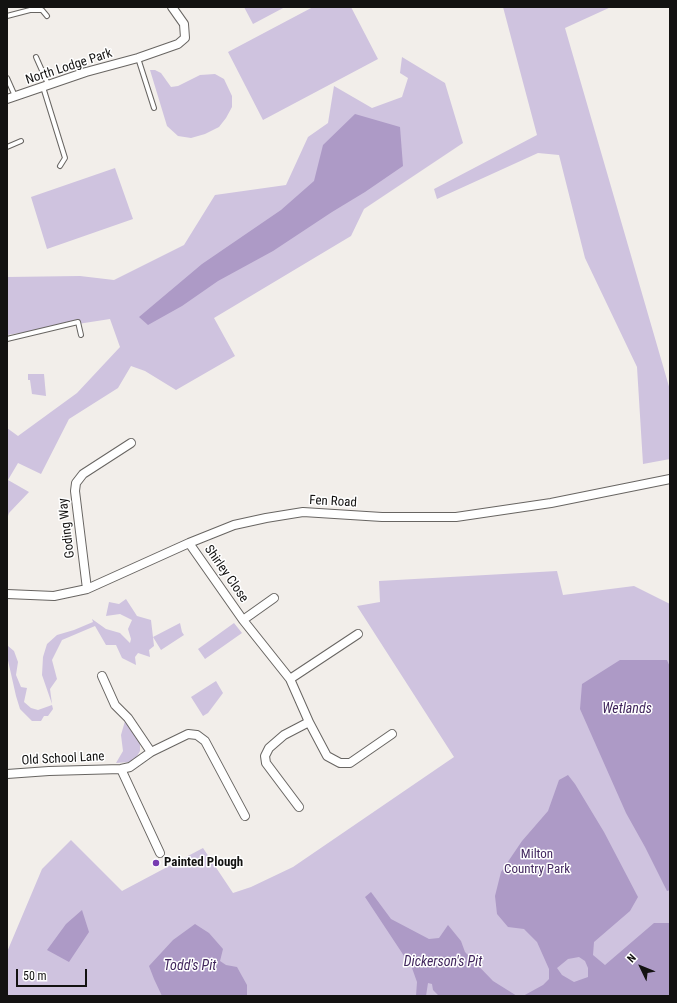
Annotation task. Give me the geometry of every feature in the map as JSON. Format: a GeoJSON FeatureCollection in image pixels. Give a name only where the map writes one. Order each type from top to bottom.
{"type":"FeatureCollection","features":[{"type":"Feature","properties":{"kind":"street","name":"North Lodge Park"},"geometry":{"type":"LineString","coordinates":[[7,99],[16,97],[45,85],[138,58],[178,44],[185,38],[184,24],[172,7]]}},
{"type":"Feature","properties":{"kind":"street","name":"Goding Way"},"geometry":{"type":"LineString","coordinates":[[87,590],[75,491],[76,482],[83,474],[131,443]]}},
{"type":"Feature","properties":{"kind":"street","name":"Fen Road"},"geometry":{"type":"LineString","coordinates":[[7,594],[54,596],[87,590],[189,543],[234,525],[266,518],[304,512],[382,517],[456,516],[551,503],[670,479]]}},
{"type":"Feature","properties":{"kind":"street","name":"Shirley Close"},"geometry":{"type":"LineString","coordinates":[[189,543],[243,620],[290,679],[309,722],[327,756],[340,763],[350,763],[392,734]]}},
{"type":"Feature","properties":{"kind":"street","name":"Shirley Close"},"geometry":{"type":"LineString","coordinates":[[243,620],[274,598]]}},
{"type":"Feature","properties":{"kind":"street"},"geometry":{"type":"LineString","coordinates":[[290,679],[358,634]]}},
{"type":"Feature","properties":{"kind":"street"},"geometry":{"type":"LineString","coordinates":[[102,676],[115,706],[128,718],[151,752]]}},
{"type":"Feature","properties":{"kind":"street"},"geometry":{"type":"LineString","coordinates":[[299,807],[266,764],[265,756],[269,748],[284,735],[309,722]]}},
{"type":"Feature","properties":{"kind":"street","name":"Old School Lane"},"geometry":{"type":"LineString","coordinates":[[7,774],[49,770],[130,767],[151,752],[188,734],[197,735],[205,741],[245,816]]}},
{"type":"Feature","properties":{"kind":"street","name":"Old School Lane"},"geometry":{"type":"LineString","coordinates":[[121,768],[160,853]]}},
{"type":"Feature","properties":{"kind":"lane"},"geometry":{"type":"LineString","coordinates":[[7,16],[30,10],[42,10],[47,16]]}},
{"type":"Feature","properties":{"kind":"lane"},"geometry":{"type":"LineString","coordinates":[[36,57],[65,158],[60,166]]}},
{"type":"Feature","properties":{"kind":"lane"},"geometry":{"type":"LineString","coordinates":[[138,58],[154,108]]}},
{"type":"Feature","properties":{"kind":"lane"},"geometry":{"type":"LineString","coordinates":[[7,78],[16,97]]}},
{"type":"Feature","properties":{"kind":"lane"},"geometry":{"type":"LineString","coordinates":[[7,146],[21,141]]}},
{"type":"Feature","properties":{"kind":"lane"},"geometry":{"type":"LineString","coordinates":[[7,339],[78,322],[80,335]]}},
{"type":"Feature","properties":{"kind":"green space"},"geometry":{"type":"Polygon","coordinates":[[[244,7],[285,7],[253,24],[244,7]]]}},
{"type":"Feature","properties":{"kind":"green space"},"geometry":{"type":"Polygon","coordinates":[[[313,7],[351,7],[378,59],[263,120],[228,52],[313,7]]]}},
{"type":"Feature","properties":{"kind":"green space"},"geometry":{"type":"Polygon","coordinates":[[[503,7],[611,7],[565,28],[670,390],[670,459],[643,464],[637,367],[585,258],[559,155],[538,153],[437,199],[434,189],[537,135],[503,7]]]}},
{"type":"Feature","properties":{"kind":"green space"},"geometry":{"type":"Polygon","coordinates":[[[402,57],[445,83],[463,143],[364,209],[351,236],[214,318],[235,356],[176,390],[145,371],[131,366],[118,388],[69,419],[41,474],[18,463],[8,480],[29,492],[9,513],[7,519],[7,428],[18,436],[77,393],[120,347],[110,319],[7,335],[7,277],[80,276],[114,280],[184,245],[215,195],[286,185],[308,137],[328,123],[334,86],[372,108],[402,97],[408,78],[400,73],[402,57]]]}},
{"type":"Feature","properties":{"kind":"green space"},"geometry":{"type":"Polygon","coordinates":[[[150,70],[155,70],[161,73],[171,87],[178,86],[200,75],[215,74],[224,79],[232,96],[232,107],[219,127],[205,134],[191,138],[178,136],[167,126],[150,70]]]}},
{"type":"Feature","properties":{"kind":"green space"},"geometry":{"type":"Polygon","coordinates":[[[115,168],[133,219],[47,249],[31,197],[115,168]]]}},
{"type":"Feature","properties":{"kind":"green space"},"geometry":{"type":"Polygon","coordinates":[[[28,374],[44,374],[46,396],[32,394],[28,374]]]}},
{"type":"Feature","properties":{"kind":"green space","name":"Milton Country Park"},"geometry":{"type":"Polygon","coordinates":[[[557,571],[563,595],[634,586],[670,604],[670,996],[7,996],[7,952],[42,869],[71,840],[122,891],[203,848],[233,893],[251,887],[293,867],[454,757],[357,606],[380,602],[379,581],[557,571]]]}},
{"type":"Feature","properties":{"kind":"green space"},"geometry":{"type":"Polygon","coordinates":[[[126,599],[137,616],[151,620],[154,646],[149,650],[150,657],[138,653],[135,657],[136,665],[122,658],[116,645],[106,645],[95,626],[62,640],[52,660],[57,679],[50,689],[52,704],[42,675],[43,657],[47,644],[57,635],[93,622],[92,619],[106,629],[120,633],[130,643],[131,639],[128,629],[132,620],[120,614],[106,616],[109,602],[119,604],[126,599]]]}},
{"type":"Feature","properties":{"kind":"green space"},"geometry":{"type":"Polygon","coordinates":[[[180,623],[184,635],[161,650],[153,637],[180,623]]]}},
{"type":"Feature","properties":{"kind":"green space"},"geometry":{"type":"Polygon","coordinates":[[[234,623],[242,633],[205,659],[198,649],[234,623]]]}},
{"type":"Feature","properties":{"kind":"green space"},"geometry":{"type":"Polygon","coordinates":[[[8,646],[14,651],[18,662],[16,675],[21,687],[27,688],[24,702],[31,708],[38,710],[52,705],[53,709],[48,716],[44,716],[41,721],[32,721],[20,709],[7,656],[8,646]]]}},
{"type":"Feature","properties":{"kind":"green space"},"geometry":{"type":"Polygon","coordinates":[[[216,681],[223,693],[208,713],[203,716],[191,697],[216,681]]]}},
{"type":"Feature","properties":{"kind":"green space"},"geometry":{"type":"Polygon","coordinates":[[[125,721],[140,742],[140,751],[130,762],[116,763],[123,751],[121,735],[125,721]]]}},
{"type":"Feature","properties":{"kind":"water"},"geometry":{"type":"Polygon","coordinates":[[[355,114],[400,127],[403,166],[273,251],[218,281],[182,306],[148,325],[139,317],[202,264],[281,210],[314,181],[323,145],[355,114]]]}},
{"type":"Feature","properties":{"kind":"water","name":"Wetlands"},"geometry":{"type":"Polygon","coordinates":[[[620,660],[667,660],[670,667],[670,890],[667,891],[626,813],[580,709],[582,684],[620,660]]]}},
{"type":"Feature","properties":{"kind":"water"},"geometry":{"type":"Polygon","coordinates":[[[568,775],[575,784],[604,832],[638,897],[630,911],[594,942],[593,955],[605,965],[654,923],[670,923],[670,996],[523,996],[543,985],[549,979],[549,969],[537,942],[524,929],[508,927],[497,914],[495,896],[501,872],[522,841],[548,811],[559,780],[568,775]],[[579,957],[568,959],[557,968],[562,975],[574,982],[588,977],[588,968],[585,961],[579,957]]]}},
{"type":"Feature","properties":{"kind":"water","name":"Dickerson's Pit"},"geometry":{"type":"Polygon","coordinates":[[[371,892],[391,919],[429,939],[439,938],[448,925],[461,941],[465,952],[493,981],[517,996],[439,996],[433,990],[432,984],[428,983],[426,996],[416,996],[417,982],[412,968],[365,897],[371,892]]]}},
{"type":"Feature","properties":{"kind":"water"},"geometry":{"type":"Polygon","coordinates":[[[82,910],[89,932],[69,962],[47,950],[66,924],[82,910]]]}},
{"type":"Feature","properties":{"kind":"water","name":"Todd's Pit"},"geometry":{"type":"Polygon","coordinates":[[[195,924],[209,933],[223,949],[220,961],[226,965],[237,967],[247,985],[247,996],[162,996],[149,966],[173,940],[195,924]]]}},
{"type":"Feature","properties":{"kind":"place","name":"Painted Plough"},"geometry":{"type":"Point","coordinates":[156,863]}}]}
